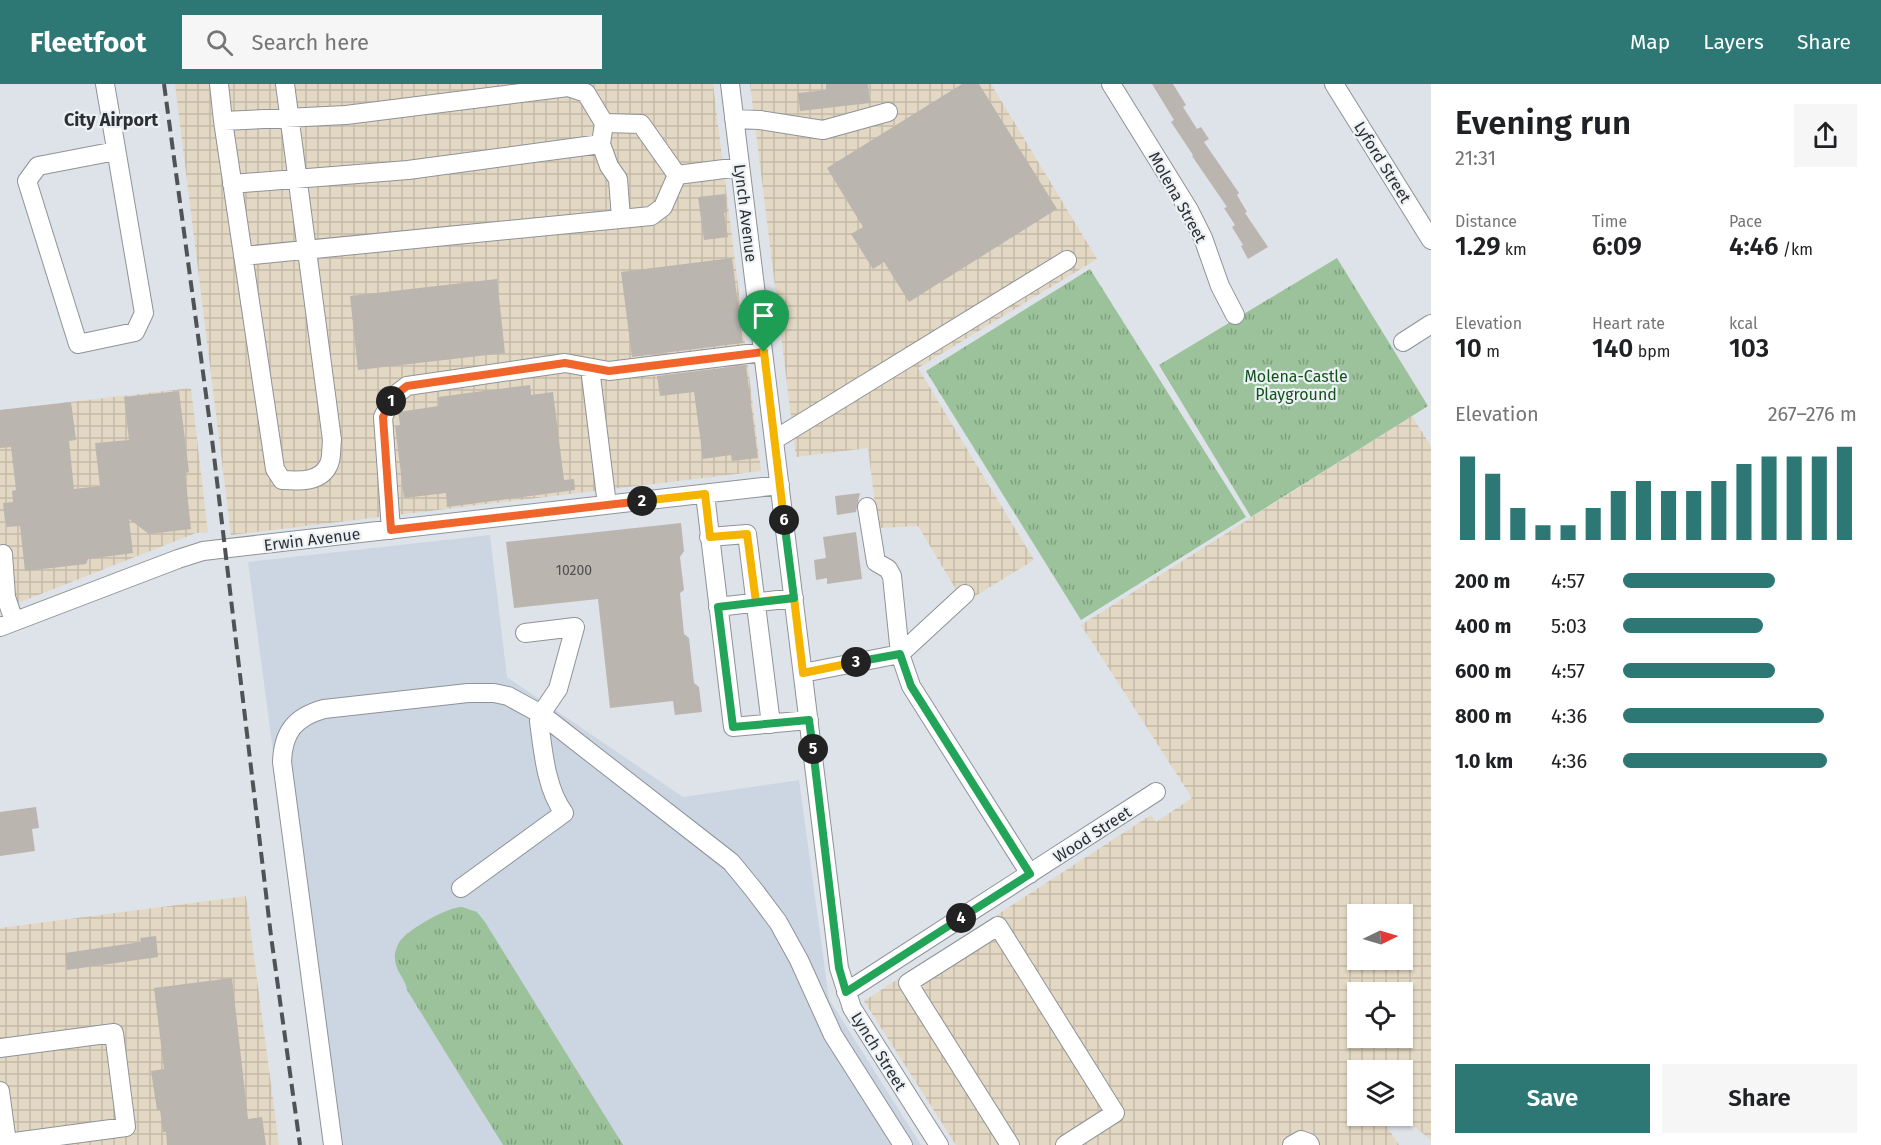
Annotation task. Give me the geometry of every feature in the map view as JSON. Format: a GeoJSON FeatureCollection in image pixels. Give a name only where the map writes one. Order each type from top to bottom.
{"type":"FeatureCollection","features":[{"type":"Feature","properties":{"kind":"street"},"geometry":{"type":"LineString","coordinates":[[105,84],[144,313],[135,332],[78,344],[27,181],[38,166],[116,151]]}},
{"type":"Feature","properties":{"kind":"street"},"geometry":{"type":"LineString","coordinates":[[219,84],[274,469],[282,480],[303,482],[318,476],[329,464],[332,440],[285,84]]}},
{"type":"Feature","properties":{"kind":"street","name":"Lynch Avenue"},"geometry":{"type":"LineString","coordinates":[[730,84],[780,485]]}},
{"type":"Feature","properties":{"kind":"street","name":"Molena Street"},"geometry":{"type":"LineString","coordinates":[[1111,84],[1189,210],[1203,238],[1220,286],[1235,315]]}},
{"type":"Feature","properties":{"kind":"street","name":"Lyford Street"},"geometry":{"type":"LineString","coordinates":[[1334,84],[1431,240]]}},
{"type":"Feature","properties":{"kind":"street"},"geometry":{"type":"LineString","coordinates":[[223,121],[346,115],[568,87],[586,93],[604,123],[601,144],[609,166],[618,179],[621,219]]}},
{"type":"Feature","properties":{"kind":"street"},"geometry":{"type":"LineString","coordinates":[[734,119],[760,120],[823,130],[888,112]]}},
{"type":"Feature","properties":{"kind":"street"},"geometry":{"type":"LineString","coordinates":[[604,123],[641,124],[677,175]]}},
{"type":"Feature","properties":{"kind":"street"},"geometry":{"type":"LineString","coordinates":[[232,184],[408,170],[601,144]]}},
{"type":"Feature","properties":{"kind":"street"},"geometry":{"type":"LineString","coordinates":[[677,175],[740,167]]}},
{"type":"Feature","properties":{"kind":"street"},"geometry":{"type":"LineString","coordinates":[[243,256],[651,216],[663,207],[677,175]]}},
{"type":"Feature","properties":{"kind":"street"},"geometry":{"type":"LineString","coordinates":[[774,440],[1067,260]]}},
{"type":"Feature","properties":{"kind":"street"},"geometry":{"type":"LineString","coordinates":[[1403,342],[1431,324]]}},
{"type":"Feature","properties":{"kind":"street"},"geometry":{"type":"LineString","coordinates":[[391,530],[383,417],[394,396],[407,386],[565,363],[609,371],[764,352]]}},
{"type":"Feature","properties":{"kind":"street"},"geometry":{"type":"LineString","coordinates":[[590,368],[607,505]]}},
{"type":"Feature","properties":{"kind":"street","name":"Erwin Avenue"},"geometry":{"type":"LineString","coordinates":[[7,624],[203,551],[780,485]]}},
{"type":"Feature","properties":{"kind":"street","name":"Lynch Street"},"geometry":{"type":"LineString","coordinates":[[780,485],[839,968],[852,1008],[939,1145]]}},
{"type":"Feature","properties":{"kind":"street"},"geometry":{"type":"LineString","coordinates":[[705,494],[733,727],[809,720]]}},
{"type":"Feature","properties":{"kind":"street"},"geometry":{"type":"LineString","coordinates":[[867,507],[876,562],[888,569],[892,576],[900,654],[911,686],[1030,874]]}},
{"type":"Feature","properties":{"kind":"street"},"geometry":{"type":"LineString","coordinates":[[710,537],[747,534],[771,724]]}},
{"type":"Feature","properties":{"kind":"street"},"geometry":{"type":"LineString","coordinates":[[3,554],[7,624]]}},
{"type":"Feature","properties":{"kind":"street"},"geometry":{"type":"LineString","coordinates":[[803,673],[900,654],[965,594]]}},
{"type":"Feature","properties":{"kind":"street"},"geometry":{"type":"LineString","coordinates":[[718,607],[794,598]]}},
{"type":"Feature","properties":{"kind":"street"},"geometry":{"type":"LineString","coordinates":[[460,888],[564,813],[555,795],[546,764],[539,721],[541,714],[558,689],[575,627],[525,633]]}},
{"type":"Feature","properties":{"kind":"street"},"geometry":{"type":"LineString","coordinates":[[333,1145],[282,762],[282,752],[287,735],[294,724],[309,713],[324,709],[468,693],[494,693],[508,696],[541,714],[731,862],[778,922],[799,960],[833,1035],[903,1145]]}},
{"type":"Feature","properties":{"kind":"street","name":"Wood Street"},"geometry":{"type":"LineString","coordinates":[[846,992],[1156,792]]}},
{"type":"Feature","properties":{"kind":"street"},"geometry":{"type":"LineString","coordinates":[[1010,1145],[908,983],[998,926],[1115,1113],[1065,1145]]}},
{"type":"Feature","properties":{"kind":"street"},"geometry":{"type":"LineString","coordinates":[[0,1048],[114,1033],[126,1127],[7,1143],[0,1091]]}},
{"type":"Feature","properties":{"kind":"street"},"geometry":{"type":"LineString","coordinates":[[1292,1145],[1301,1140],[1310,1145]]}},
{"type":"Feature","properties":{"kind":"shaded area"},"geometry":{"type":"Polygon","coordinates":[[[175,84],[713,84],[761,471],[231,535],[175,84]]]}},
{"type":"Feature","properties":{"kind":"shaded area"},"geometry":{"type":"Polygon","coordinates":[[[750,84],[991,84],[1097,259],[918,368],[1034,560],[964,603],[918,526],[878,528],[868,448],[796,457],[750,84]]]}},
{"type":"Feature","properties":{"kind":"shaded area"},"geometry":{"type":"Polygon","coordinates":[[[191,388],[208,533],[196,533],[0,610],[0,410],[191,388]]]}},
{"type":"Feature","properties":{"kind":"shaded area"},"geometry":{"type":"Polygon","coordinates":[[[1412,416],[1431,446],[1431,1140],[1413,1126],[1413,1060],[1347,1060],[1347,1126],[1387,1126],[1399,1145],[956,1145],[864,1001],[1151,815],[1156,822],[1192,798],[1081,625],[1412,416]]]}},
{"type":"Feature","properties":{"kind":"shaded area"},"geometry":{"type":"Polygon","coordinates":[[[490,535],[507,677],[683,797],[799,780],[829,999],[921,1145],[325,1145],[248,562],[490,535]]]}},
{"type":"Feature","properties":{"kind":"shaded area"},"geometry":{"type":"Polygon","coordinates":[[[246,896],[279,1145],[0,1145],[0,928],[246,896]]]}},
{"type":"Feature","properties":{"kind":"green space","name":"Molena-Castle Playground"},"geometry":{"type":"Polygon","coordinates":[[[1337,258],[1428,406],[1251,517],[1159,365],[1337,258]]]}},
{"type":"Feature","properties":{"kind":"green space"},"geometry":{"type":"Polygon","coordinates":[[[1090,269],[1246,517],[1081,620],[926,371],[1090,269]]]}},
{"type":"Feature","properties":{"kind":"green space"},"geometry":{"type":"Polygon","coordinates":[[[462,907],[477,912],[485,922],[623,1145],[503,1145],[407,990],[395,963],[396,950],[405,936],[438,915],[462,907]]]}},
{"type":"Feature","properties":{"kind":"building"},"geometry":{"type":"Polygon","coordinates":[[[826,84],[868,84],[870,103],[800,111],[798,93],[826,90],[826,84]]]}},
{"type":"Feature","properties":{"kind":"building"},"geometry":{"type":"Polygon","coordinates":[[[962,84],[979,84],[1057,209],[909,302],[884,262],[873,269],[851,234],[863,227],[827,168],[962,84]]]}},
{"type":"Feature","properties":{"kind":"building"},"geometry":{"type":"Polygon","coordinates":[[[1152,84],[1173,84],[1186,105],[1183,107],[1197,129],[1201,127],[1209,139],[1204,142],[1239,193],[1237,195],[1247,212],[1245,213],[1268,247],[1248,259],[1232,227],[1235,225],[1224,208],[1227,207],[1171,122],[1174,120],[1152,84]]]}},
{"type":"Feature","properties":{"kind":"building"},"geometry":{"type":"Polygon","coordinates":[[[725,194],[727,212],[724,213],[728,237],[704,240],[698,197],[725,194]]]}},
{"type":"Feature","properties":{"kind":"building"},"geometry":{"type":"Polygon","coordinates":[[[732,258],[743,343],[632,357],[621,272],[732,258]]]}},
{"type":"Feature","properties":{"kind":"building"},"geometry":{"type":"Polygon","coordinates":[[[497,279],[505,353],[358,370],[350,296],[497,279]]]}},
{"type":"Feature","properties":{"kind":"building"},"geometry":{"type":"Polygon","coordinates":[[[746,365],[758,458],[732,461],[731,455],[703,459],[694,392],[660,396],[657,376],[746,365]]]}},
{"type":"Feature","properties":{"kind":"building"},"geometry":{"type":"Polygon","coordinates":[[[530,385],[531,395],[553,392],[564,480],[574,479],[575,490],[447,507],[446,493],[404,498],[395,426],[400,425],[398,412],[439,406],[438,397],[530,385]]]}},
{"type":"Feature","properties":{"kind":"building"},"geometry":{"type":"Polygon","coordinates":[[[179,391],[189,472],[185,473],[191,529],[149,534],[129,519],[133,553],[88,559],[86,564],[25,571],[20,526],[7,527],[5,521],[3,503],[13,502],[12,491],[16,490],[11,447],[0,448],[0,410],[71,402],[76,440],[69,441],[74,489],[100,486],[95,443],[129,440],[124,397],[179,391]]]}},
{"type":"Feature","properties":{"kind":"building"},"geometry":{"type":"Polygon","coordinates":[[[860,493],[856,512],[837,515],[835,496],[860,493]]]}},
{"type":"Feature","properties":{"kind":"building"},"geometry":{"type":"Polygon","coordinates":[[[681,523],[684,551],[680,557],[684,590],[680,593],[684,634],[689,638],[694,683],[699,687],[702,712],[675,715],[673,701],[610,708],[598,599],[514,608],[506,542],[681,523]]]}},
{"type":"Feature","properties":{"kind":"building"},"geometry":{"type":"Polygon","coordinates":[[[856,532],[862,579],[827,584],[827,578],[816,580],[814,560],[826,558],[823,537],[856,532]]]}},
{"type":"Feature","properties":{"kind":"building"},"geometry":{"type":"Polygon","coordinates":[[[36,807],[39,828],[32,829],[35,851],[0,856],[0,812],[36,807]]]}},
{"type":"Feature","properties":{"kind":"building"},"geometry":{"type":"Polygon","coordinates":[[[156,936],[158,957],[67,970],[65,953],[141,942],[140,938],[156,936]]]}},
{"type":"Feature","properties":{"kind":"building"},"geometry":{"type":"Polygon","coordinates":[[[232,978],[248,1119],[262,1117],[266,1145],[167,1145],[160,1110],[157,1110],[151,1071],[164,1069],[154,988],[232,978]]]}},
{"type":"Feature","properties":{"kind":"railway"},"geometry":{"type":"LineString","coordinates":[[164,84],[212,439],[271,936],[300,1145]]}},
{"type":"Feature","properties":{"kind":"district","name":"City Airport"},"geometry":{"type":"Point","coordinates":[111,120]}},
{"type":"Feature","properties":{"kind":"route"},"geometry":{"type":"LineString","coordinates":[[764,352],[609,371],[565,363],[407,386],[394,396],[383,417],[391,530],[705,494],[710,537],[747,534],[756,602],[794,598],[803,673],[900,654],[911,686],[1030,874],[846,992],[839,968],[809,720],[733,727],[718,607],[794,598],[764,352]]}}]}
